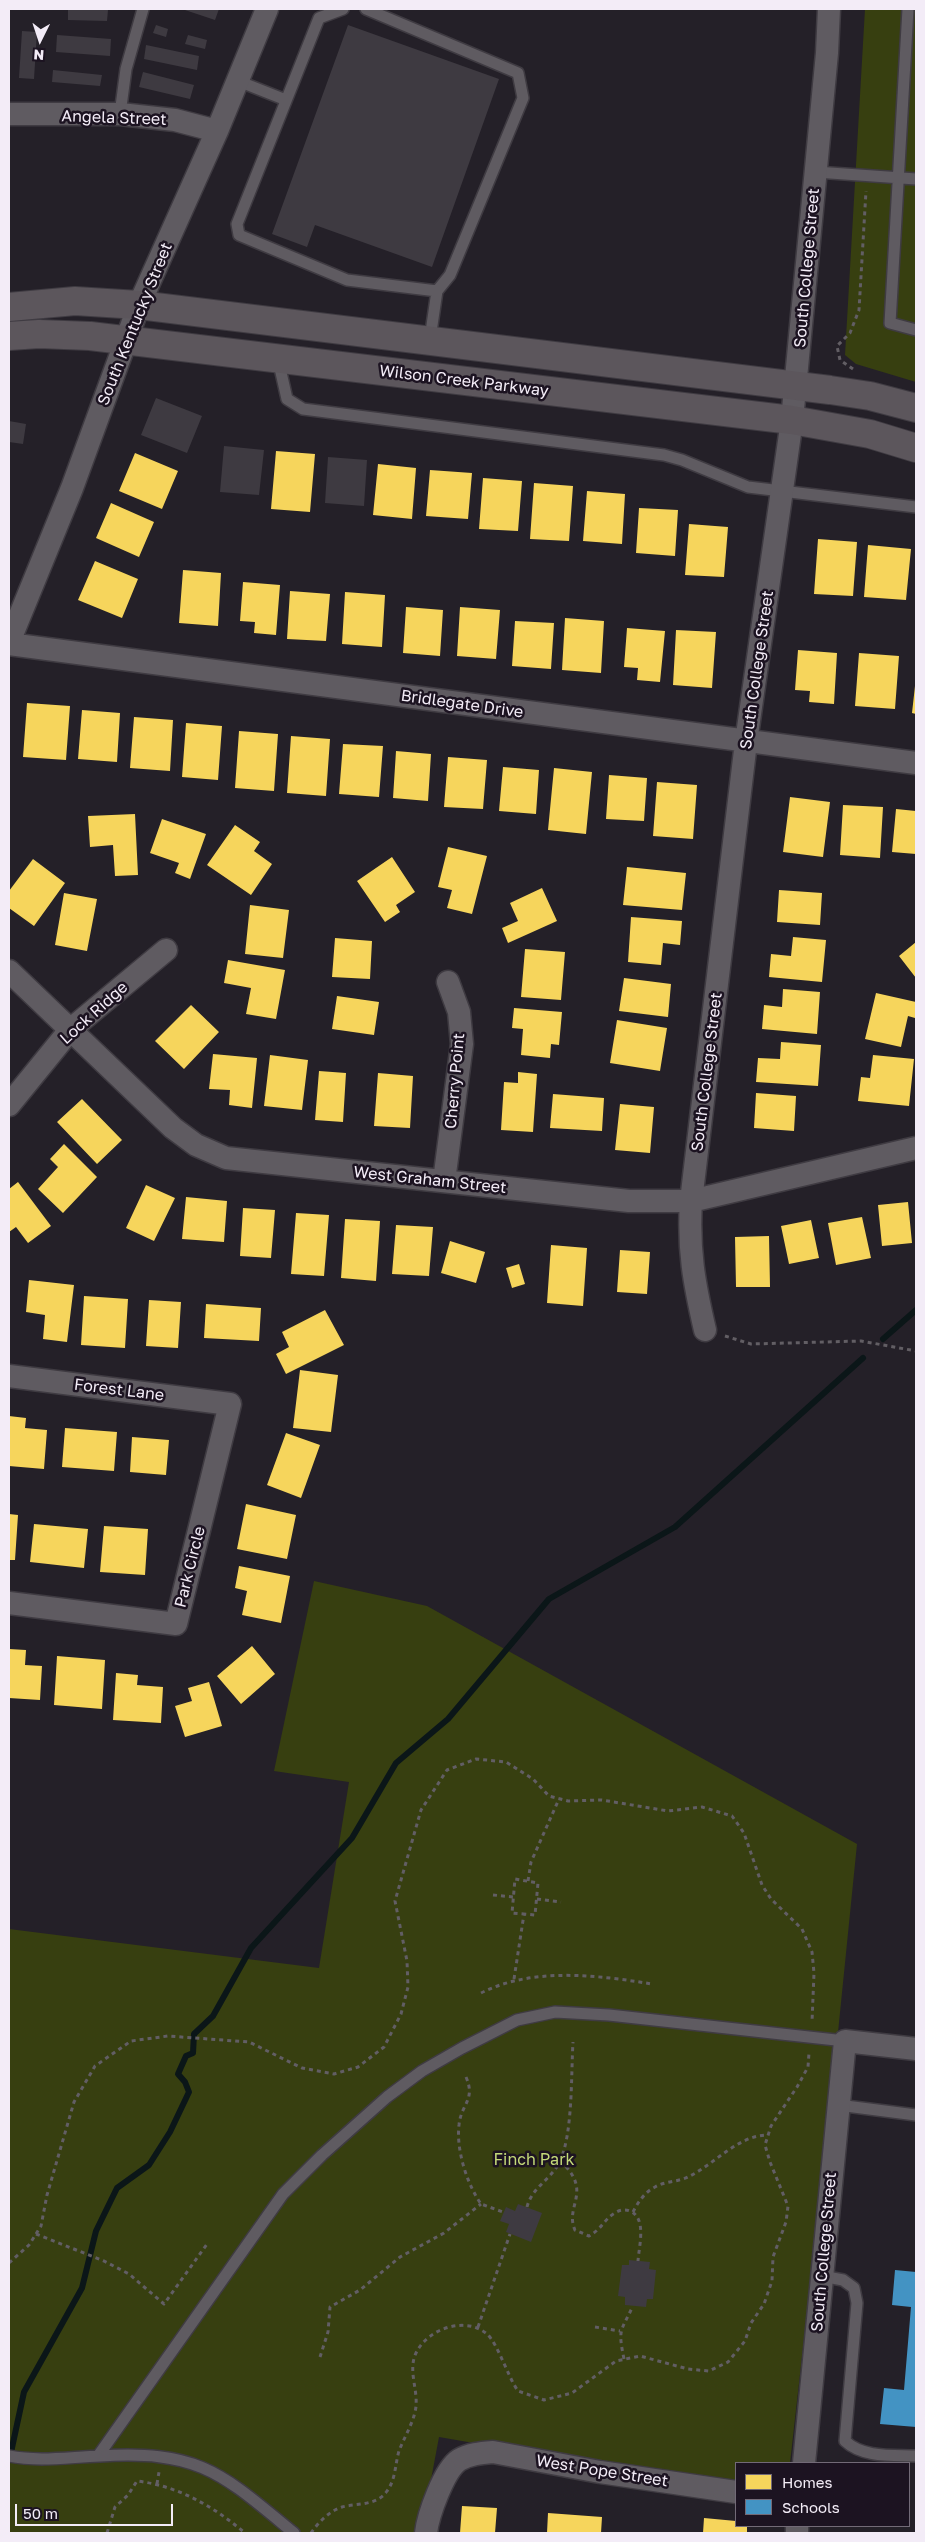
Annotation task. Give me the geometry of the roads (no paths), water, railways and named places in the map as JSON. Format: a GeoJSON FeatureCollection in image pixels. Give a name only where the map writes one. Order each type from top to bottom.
{"type":"FeatureCollection","features":[{"type":"Feature","properties":{"kind":"main road"},"geometry":{"type":"LineString","coordinates":[[9,307],[75,301],[139,304],[796,385],[870,396],[916,408]]}},
{"type":"Feature","properties":{"kind":"main road","name":"Wilson Creek Parkway"},"geometry":{"type":"LineString","coordinates":[[9,336],[62,334],[125,340],[792,420],[870,434],[916,448]]}},
{"type":"Feature","properties":{"kind":"street","name":"South Kentucky Street"},"geometry":{"type":"LineString","coordinates":[[9,643],[72,488],[139,304],[217,131],[267,9]]}},
{"type":"Feature","properties":{"kind":"street","name":"South College Street"},"geometry":{"type":"LineString","coordinates":[[705,1330],[693,1273],[689,1238],[692,1201],[746,742],[792,420],[816,172],[829,9]]}},
{"type":"Feature","properties":{"kind":"street","name":"Angela Street"},"geometry":{"type":"LineString","coordinates":[[9,114],[120,114],[175,120],[217,131]]}},
{"type":"Feature","properties":{"kind":"street","name":"Bridlegate Drive"},"geometry":{"type":"LineString","coordinates":[[9,643],[916,763]]}},
{"type":"Feature","properties":{"kind":"street","name":"Lock Ridge"},"geometry":{"type":"LineString","coordinates":[[9,1105],[70,1030],[166,950]]}},
{"type":"Feature","properties":{"kind":"street","name":"West Graham Street"},"geometry":{"type":"LineString","coordinates":[[9,971],[173,1128],[196,1145],[226,1158],[628,1202],[692,1201],[916,1148]]}},
{"type":"Feature","properties":{"kind":"street","name":"Cherry Point"},"geometry":{"type":"LineString","coordinates":[[444,1181],[462,1044],[459,1012],[448,982]]}},
{"type":"Feature","properties":{"kind":"street","name":"Forest Lane"},"geometry":{"type":"LineString","coordinates":[[9,1376],[230,1404]]}},
{"type":"Feature","properties":{"kind":"street","name":"Park Circle"},"geometry":{"type":"LineString","coordinates":[[9,1603],[176,1624],[230,1404]]}},
{"type":"Feature","properties":{"kind":"street","name":"South College Street"},"geometry":{"type":"LineString","coordinates":[[804,2462],[845,2041]]}},
{"type":"Feature","properties":{"kind":"street"},"geometry":{"type":"LineString","coordinates":[[845,2041],[916,2049]]}},
{"type":"Feature","properties":{"kind":"street","name":"West Pope Street"},"geometry":{"type":"LineString","coordinates":[[426,2533],[431,2511],[446,2476],[458,2461],[468,2456],[493,2452],[600,2472],[735,2492]]}},
{"type":"Feature","properties":{"kind":"lane"},"geometry":{"type":"LineString","coordinates":[[120,114],[126,69],[144,9]]}},
{"type":"Feature","properties":{"kind":"lane"},"geometry":{"type":"LineString","coordinates":[[343,9],[319,18],[237,224],[240,235],[347,280],[437,291]]}},
{"type":"Feature","properties":{"kind":"lane"},"geometry":{"type":"LineString","coordinates":[[366,9],[518,73],[523,98],[450,274],[437,291],[430,339]]}},
{"type":"Feature","properties":{"kind":"lane"},"geometry":{"type":"LineString","coordinates":[[908,9],[890,324],[916,330]]}},
{"type":"Feature","properties":{"kind":"lane"},"geometry":{"type":"LineString","coordinates":[[238,81],[286,100]]}},
{"type":"Feature","properties":{"kind":"lane"},"geometry":{"type":"LineString","coordinates":[[816,172],[916,179]]}},
{"type":"Feature","properties":{"kind":"lane"},"geometry":{"type":"LineString","coordinates":[[278,359],[287,399],[303,409],[664,455],[682,460],[748,487],[916,507]]}},
{"type":"Feature","properties":{"kind":"lane"},"geometry":{"type":"LineString","coordinates":[[98,2456],[283,2194],[322,2155],[387,2097],[422,2071],[462,2048],[517,2020],[555,2012],[609,2015],[845,2041]]}},
{"type":"Feature","properties":{"kind":"lane"},"geometry":{"type":"LineString","coordinates":[[838,2105],[916,2115]]}},
{"type":"Feature","properties":{"kind":"lane"},"geometry":{"type":"LineString","coordinates":[[822,2276],[843,2280],[854,2288],[857,2302],[845,2441],[852,2448],[862,2452],[916,2456]]}},
{"type":"Feature","properties":{"kind":"lane"},"geometry":{"type":"LineString","coordinates":[[14,2457],[44,2459],[98,2456],[168,2456],[199,2465],[235,2484],[294,2533]]}},
{"type":"Feature","properties":{"kind":"waterway"},"geometry":{"type":"LineString","coordinates":[[883,1339],[916,1310]]}},
{"type":"Feature","properties":{"kind":"waterway"},"geometry":{"type":"LineString","coordinates":[[10,2457],[24,2392],[82,2288],[96,2231],[117,2188],[149,2165],[170,2132],[189,2092],[185,2082],[178,2074],[186,2056],[193,2053],[194,2034],[213,2016],[251,1948],[352,1838],[396,1763],[448,1719],[549,1599],[675,1527],[863,1358]]}},
{"type":"Feature","properties":{"kind":"park label","name":"Finch Park"},"geometry":{"type":"Point","coordinates":[534,2160]}}]}
